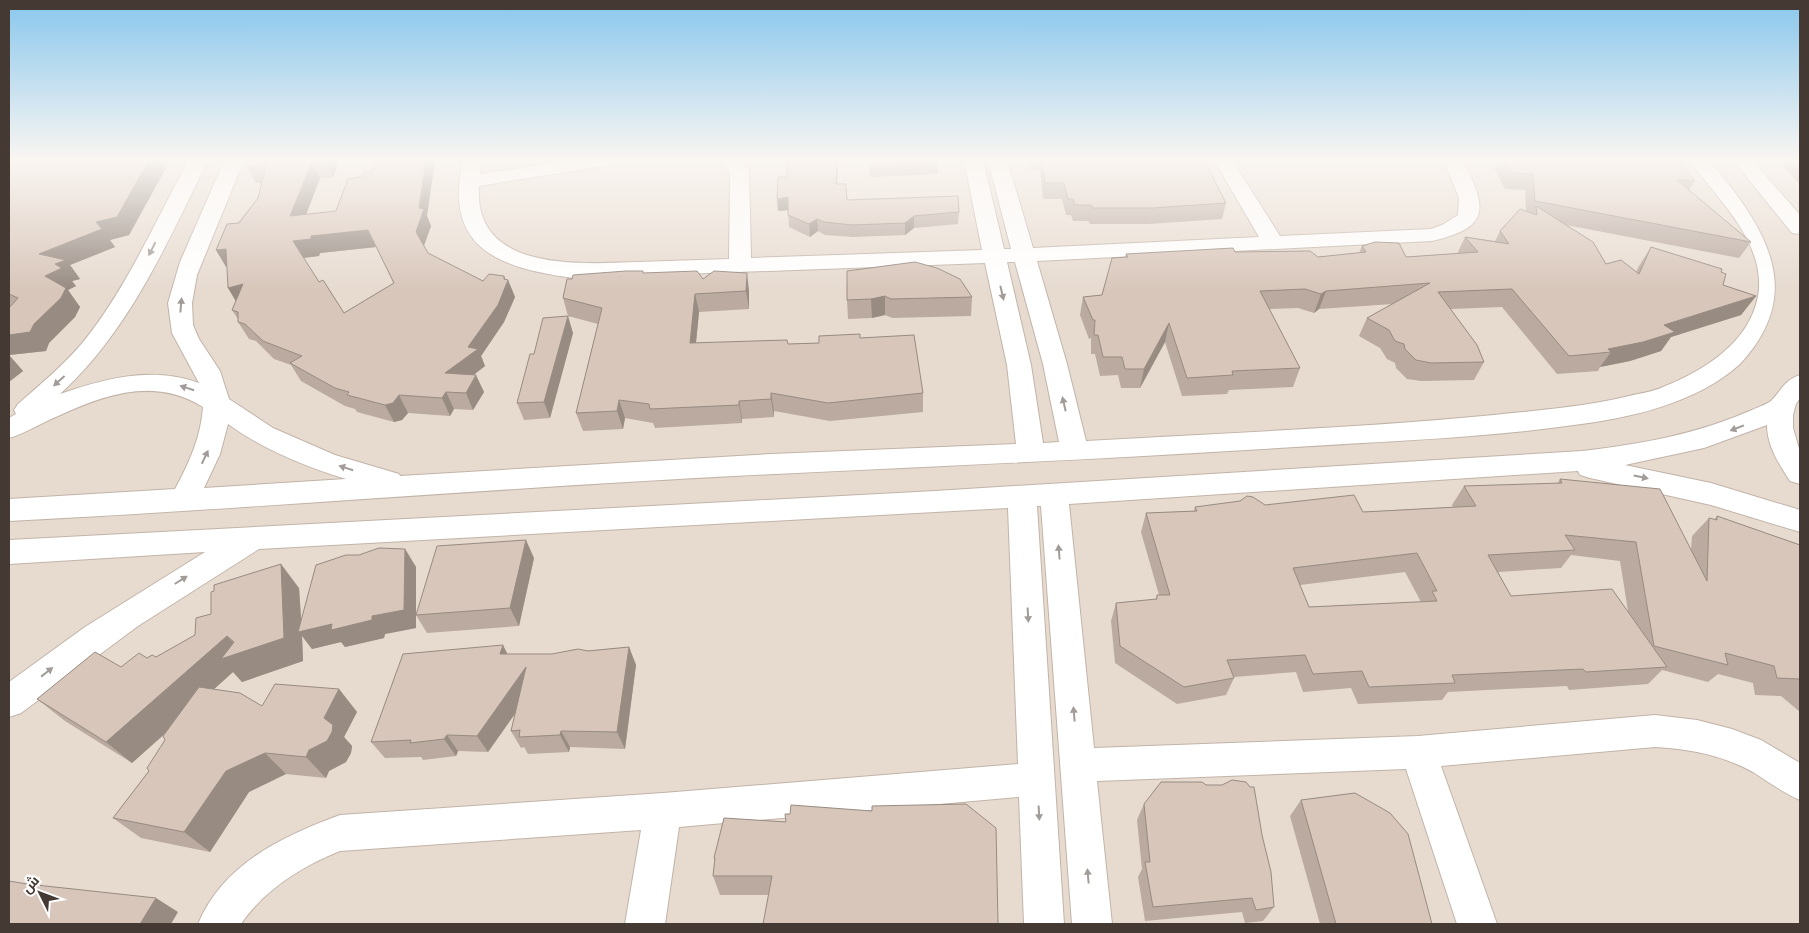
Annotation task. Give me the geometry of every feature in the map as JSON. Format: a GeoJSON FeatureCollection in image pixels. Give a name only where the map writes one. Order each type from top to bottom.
{"type":"FeatureCollection","features":[{"type":"Feature","properties":{"kind":"street"},"geometry":{"type":"LineString","coordinates":[[9,429],[69,372],[92,346],[140,273],[176,204]]}},
{"type":"Feature","properties":{"kind":"street"},"geometry":{"type":"LineString","coordinates":[[183,500],[208,453],[215,430],[215,404],[210,376],[185,336],[180,316],[181,301],[192,263],[217,204]]}},
{"type":"Feature","properties":{"kind":"street"},"geometry":{"type":"LineString","coordinates":[[468,204],[473,223],[485,240],[505,255],[530,264],[574,271],[1025,255],[1417,237],[1456,228],[1470,215],[1472,204]]}},
{"type":"Feature","properties":{"kind":"street"},"geometry":{"type":"LineString","coordinates":[[740,204],[740,264]]}},
{"type":"Feature","properties":{"kind":"street"},"geometry":{"type":"LineString","coordinates":[[982,204],[1019,365],[1031,453]]}},
{"type":"Feature","properties":{"kind":"street"},"geometry":{"type":"LineString","coordinates":[[1010,204],[1055,364],[1074,452]]}},
{"type":"Feature","properties":{"kind":"street"},"geometry":{"type":"LineString","coordinates":[[1249,204],[1273,243]]}},
{"type":"Feature","properties":{"kind":"street"},"geometry":{"type":"LineString","coordinates":[[9,510],[771,464],[1074,452],[1455,428],[1577,416],[1669,395],[1705,378],[1730,360],[1751,339],[1764,315],[1770,282],[1769,266],[1749,223],[1734,204]]}},
{"type":"Feature","properties":{"kind":"street"},"geometry":{"type":"LineString","coordinates":[[1779,204],[1800,228]]}},
{"type":"Feature","properties":{"kind":"street"},"geometry":{"type":"LineString","coordinates":[[9,429],[48,408],[107,389],[151,383],[178,385],[200,392],[215,404],[285,445],[348,469],[410,486]]}},
{"type":"Feature","properties":{"kind":"street"},"geometry":{"type":"LineString","coordinates":[[9,552],[256,537],[1038,496],[1559,463],[1655,451],[1737,428],[1781,407],[1800,384]]}},
{"type":"Feature","properties":{"kind":"street"},"geometry":{"type":"LineString","coordinates":[[1781,407],[1779,420],[1780,436],[1786,452],[1800,474]]}},
{"type":"Feature","properties":{"kind":"street"},"geometry":{"type":"LineString","coordinates":[[1559,463],[1680,486],[1752,505],[1800,521]]}},
{"type":"Feature","properties":{"kind":"street"},"geometry":{"type":"LineString","coordinates":[[1038,496],[1078,765],[1092,924]]}},
{"type":"Feature","properties":{"kind":"street"},"geometry":{"type":"LineString","coordinates":[[1038,496],[1037,778],[1044,924]]}},
{"type":"Feature","properties":{"kind":"street"},"geometry":{"type":"LineString","coordinates":[[9,702],[72,652],[132,612],[256,537]]}},
{"type":"Feature","properties":{"kind":"street"},"geometry":{"type":"LineString","coordinates":[[1078,765],[1418,752],[1655,731],[1691,733],[1731,744],[1772,763],[1800,783]]}},
{"type":"Feature","properties":{"kind":"street"},"geometry":{"type":"LineString","coordinates":[[1418,752],[1477,924]]}},
{"type":"Feature","properties":{"kind":"street"},"geometry":{"type":"LineString","coordinates":[[218,924],[224,913],[249,884],[278,861],[309,844],[340,834],[663,811],[1037,778]]}},
{"type":"Feature","properties":{"kind":"street"},"geometry":{"type":"LineString","coordinates":[[645,924],[663,811]]}},
{"type":"Feature","properties":{"kind":"shaded area"},"geometry":{"type":"Polygon","coordinates":[[[9,204],[1800,204],[1800,924],[9,924],[9,204]]]}},
{"type":"Feature","properties":{"kind":"building"},"geometry":{"type":"Polygon","coordinates":[[[9,204],[125,204],[117,217],[96,222],[102,229],[39,254],[66,260],[55,264],[62,268],[45,276],[66,288],[61,298],[34,324],[30,332],[9,335],[9,308],[18,298],[9,294],[9,204]]]}},
{"type":"Feature","properties":{"kind":"building"},"geometry":{"type":"Polygon","coordinates":[[[254,204],[295,204],[290,216],[336,211],[339,204],[420,204],[419,208],[424,209],[416,232],[428,253],[483,281],[489,274],[504,276],[504,279],[508,280],[498,305],[468,347],[478,349],[445,373],[476,375],[466,393],[446,392],[442,398],[399,395],[393,403],[385,405],[347,395],[349,392],[335,388],[290,363],[302,356],[263,341],[245,324],[238,322],[238,312],[232,310],[243,284],[228,288],[226,249],[216,250],[227,224],[239,223],[254,204]],[[368,230],[311,236],[311,239],[293,241],[319,282],[323,280],[344,313],[394,283],[368,230]]]}},
{"type":"Feature","properties":{"kind":"building"},"geometry":{"type":"Polygon","coordinates":[[[788,204],[958,204],[959,212],[914,216],[905,223],[852,225],[824,222],[817,219],[809,224],[788,215],[788,204]]]}},
{"type":"Feature","properties":{"kind":"building"},"geometry":{"type":"Polygon","coordinates":[[[1075,204],[1218,204],[1152,208],[1093,208],[1091,205],[1075,204]]]}},
{"type":"Feature","properties":{"kind":"building"},"geometry":{"type":"Polygon","coordinates":[[[1548,204],[1705,204],[1751,242],[1548,204]]]}},
{"type":"Feature","properties":{"kind":"building"},"geometry":{"type":"Polygon","coordinates":[[[1536,206],[1593,242],[1606,264],[1621,260],[1639,274],[1651,247],[1722,269],[1721,272],[1726,274],[1723,285],[1756,296],[1664,325],[1675,332],[1643,342],[1608,349],[1611,352],[1569,356],[1512,289],[1438,292],[1477,345],[1484,362],[1431,363],[1416,360],[1405,349],[1404,344],[1395,341],[1389,330],[1367,318],[1430,283],[1326,291],[1321,294],[1305,289],[1260,291],[1300,368],[1232,371],[1233,375],[1187,378],[1169,323],[1144,369],[1125,369],[1122,357],[1103,357],[1098,335],[1094,335],[1095,320],[1093,320],[1083,297],[1102,295],[1112,258],[1128,257],[1126,254],[1233,248],[1235,252],[1310,251],[1318,257],[1366,252],[1362,246],[1375,242],[1399,243],[1406,257],[1478,252],[1465,237],[1509,244],[1500,231],[1520,209],[1537,215],[1536,206]]]}},
{"type":"Feature","properties":{"kind":"building"},"geometry":{"type":"Polygon","coordinates":[[[915,262],[937,268],[960,279],[972,297],[891,299],[885,296],[871,299],[847,300],[847,271],[915,262]]]}},
{"type":"Feature","properties":{"kind":"building"},"geometry":{"type":"Polygon","coordinates":[[[643,271],[643,273],[697,271],[703,279],[714,271],[747,273],[746,291],[695,294],[690,343],[787,340],[788,344],[819,343],[819,336],[860,334],[860,338],[914,335],[923,393],[828,403],[771,393],[771,399],[739,401],[739,405],[650,409],[649,404],[619,400],[617,411],[576,413],[602,308],[563,298],[567,279],[572,279],[573,275],[643,271]]]}},
{"type":"Feature","properties":{"kind":"building"},"geometry":{"type":"Polygon","coordinates":[[[568,316],[544,402],[517,403],[530,354],[534,354],[543,318],[568,316]]]}},
{"type":"Feature","properties":{"kind":"building"},"geometry":{"type":"Polygon","coordinates":[[[1560,479],[1660,489],[1707,581],[1709,518],[1717,520],[1717,516],[1800,545],[1800,679],[1777,678],[1774,666],[1725,653],[1728,665],[1654,646],[1636,542],[1565,535],[1575,550],[1488,555],[1511,596],[1612,589],[1667,667],[1586,672],[1583,669],[1452,675],[1455,683],[1369,687],[1362,671],[1313,674],[1305,655],[1227,660],[1234,678],[1184,687],[1120,646],[1116,603],[1157,599],[1157,595],[1170,595],[1146,513],[1197,511],[1195,507],[1240,501],[1247,496],[1253,497],[1265,505],[1354,495],[1363,512],[1476,506],[1464,486],[1562,483],[1560,479]],[[1417,553],[1293,568],[1309,607],[1437,601],[1432,591],[1437,591],[1417,553]]]}},
{"type":"Feature","properties":{"kind":"building"},"geometry":{"type":"Polygon","coordinates":[[[526,540],[510,608],[416,615],[437,546],[526,540]]]}},
{"type":"Feature","properties":{"kind":"building"},"geometry":{"type":"Polygon","coordinates":[[[379,548],[405,549],[404,610],[372,616],[372,620],[331,630],[332,624],[298,632],[316,565],[346,555],[359,555],[379,548]]]}},
{"type":"Feature","properties":{"kind":"building"},"geometry":{"type":"Polygon","coordinates":[[[281,564],[284,638],[221,659],[234,642],[227,636],[106,742],[37,699],[95,652],[121,667],[139,653],[147,658],[152,655],[156,657],[195,635],[196,618],[211,614],[211,592],[214,591],[214,585],[281,564]]]}},
{"type":"Feature","properties":{"kind":"building"},"geometry":{"type":"Polygon","coordinates":[[[503,645],[500,654],[552,654],[578,649],[588,651],[629,647],[617,732],[561,731],[560,735],[519,737],[520,730],[511,731],[526,667],[477,736],[447,735],[444,739],[410,743],[411,740],[371,742],[403,654],[503,645]]]}},
{"type":"Feature","properties":{"kind":"building"},"geometry":{"type":"Polygon","coordinates":[[[275,684],[339,689],[324,718],[333,725],[332,732],[327,741],[309,750],[306,757],[265,753],[226,771],[184,832],[113,818],[149,771],[147,768],[165,740],[163,736],[199,687],[240,693],[262,706],[275,684]]]}},
{"type":"Feature","properties":{"kind":"building"},"geometry":{"type":"Polygon","coordinates":[[[1232,780],[1246,782],[1250,787],[1254,787],[1262,835],[1271,872],[1274,907],[1256,910],[1252,898],[1153,907],[1145,862],[1150,862],[1144,804],[1161,782],[1202,782],[1206,785],[1222,785],[1232,780]]]}},
{"type":"Feature","properties":{"kind":"building"},"geometry":{"type":"Polygon","coordinates":[[[1355,793],[1390,813],[1408,834],[1432,924],[1336,924],[1301,800],[1355,793]]]}},
{"type":"Feature","properties":{"kind":"building"},"geometry":{"type":"Polygon","coordinates":[[[966,804],[996,828],[998,924],[763,924],[772,876],[713,876],[714,858],[724,818],[786,822],[785,814],[790,814],[791,805],[872,811],[872,806],[966,804]]]}},
{"type":"Feature","properties":{"kind":"building"},"geometry":{"type":"Polygon","coordinates":[[[9,881],[156,898],[140,924],[9,924],[9,881]]]}}]}
